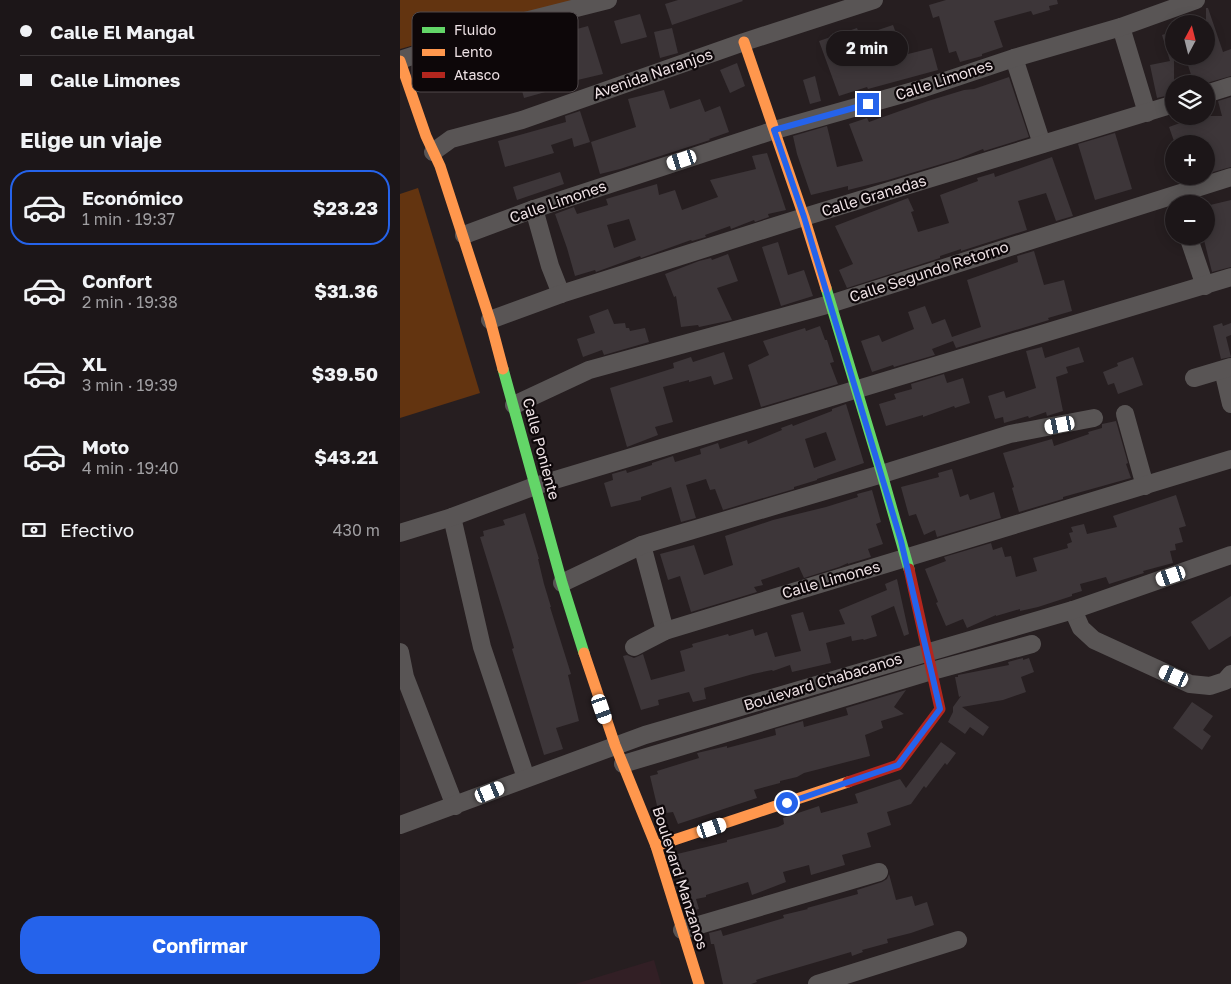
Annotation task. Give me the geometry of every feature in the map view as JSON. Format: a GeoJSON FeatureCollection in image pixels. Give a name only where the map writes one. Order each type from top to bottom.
{"type":"FeatureCollection","features":[{"type":"Feature","properties":{"kind":"street"},"geometry":{"type":"LineString","coordinates":[[560,12],[608,0]]}},
{"type":"Feature","properties":{"kind":"street","name":"Avenida Naranjos"},"geometry":{"type":"LineString","coordinates":[[433,152],[451,139],[522,120],[744,42],[874,0]]}},
{"type":"Feature","properties":{"kind":"street","name":"Calle Limones"},"geometry":{"type":"LineString","coordinates":[[464,235],[534,209],[774,130],[924,88],[1014,58],[1121,27],[1196,0]]}},
{"type":"Feature","properties":{"kind":"street"},"geometry":{"type":"LineString","coordinates":[[1121,27],[1147,113]]}},
{"type":"Feature","properties":{"kind":"street"},"geometry":{"type":"LineString","coordinates":[[656,846],[898,765],[940,709],[906,558],[882,474],[804,217],[744,42]]}},
{"type":"Feature","properties":{"kind":"street"},"geometry":{"type":"LineString","coordinates":[[400,61],[412,57]]}},
{"type":"Feature","properties":{"kind":"street"},"geometry":{"type":"LineString","coordinates":[[1014,58],[1042,144]]}},
{"type":"Feature","properties":{"kind":"street","name":"Calle Poniente"},"geometry":{"type":"LineString","coordinates":[[400,61],[464,235],[514,405],[562,583],[590,672],[619,754]]}},
{"type":"Feature","properties":{"kind":"street"},"geometry":{"type":"LineString","coordinates":[[1215,91],[1231,86]]}},
{"type":"Feature","properties":{"kind":"street","name":"Calle Granadas"},"geometry":{"type":"LineString","coordinates":[[490,320],[561,294],[804,217],[1165,107]]}},
{"type":"Feature","properties":{"kind":"street","name":"Calle Segundo Retorno"},"geometry":{"type":"LineString","coordinates":[[1188,195],[1231,178]]}},
{"type":"Feature","properties":{"kind":"street","name":"Calle Segundo Retorno"},"geometry":{"type":"LineString","coordinates":[[514,405],[589,370],[830,304],[1165,203]]}},
{"type":"Feature","properties":{"kind":"street"},"geometry":{"type":"LineString","coordinates":[[534,209],[550,266],[561,294]]}},
{"type":"Feature","properties":{"kind":"street"},"geometry":{"type":"LineString","coordinates":[[1191,245],[1204,286]]}},
{"type":"Feature","properties":{"kind":"street"},"geometry":{"type":"LineString","coordinates":[[400,533],[452,517],[536,486],[1231,277]]}},
{"type":"Feature","properties":{"kind":"street"},"geometry":{"type":"LineString","coordinates":[[1194,378],[1227,368],[1231,404]]}},
{"type":"Feature","properties":{"kind":"street"},"geometry":{"type":"LineString","coordinates":[[1125,414],[1145,486],[1231,459]]}},
{"type":"Feature","properties":{"kind":"street"},"geometry":{"type":"LineString","coordinates":[[562,583],[642,544],[882,474],[1010,434],[1094,418]]}},
{"type":"Feature","properties":{"kind":"street","name":"Calle Limones"},"geometry":{"type":"LineString","coordinates":[[634,647],[665,631],[1145,486]]}},
{"type":"Feature","properties":{"kind":"street"},"geometry":{"type":"LineString","coordinates":[[452,517],[482,647],[526,778]]}},
{"type":"Feature","properties":{"kind":"street"},"geometry":{"type":"LineString","coordinates":[[642,544],[665,631]]}},
{"type":"Feature","properties":{"kind":"street","name":"Boulevard Chabacanos"},"geometry":{"type":"LineString","coordinates":[[619,754],[646,735],[927,651],[1073,610],[1231,555]]}},
{"type":"Feature","properties":{"kind":"street"},"geometry":{"type":"LineString","coordinates":[[1073,610],[1082,628],[1094,640],[1190,684],[1210,686],[1225,681],[1231,674]]}},
{"type":"Feature","properties":{"kind":"street","name":"Boulevard Chabacanos"},"geometry":{"type":"LineString","coordinates":[[619,754],[1032,644]]}},
{"type":"Feature","properties":{"kind":"street"},"geometry":{"type":"LineString","coordinates":[[400,652],[405,677],[455,806]]}},
{"type":"Feature","properties":{"kind":"street"},"geometry":{"type":"LineString","coordinates":[[400,825],[526,778],[619,754]]}},
{"type":"Feature","properties":{"kind":"street","name":"Boulevard Manzanos"},"geometry":{"type":"LineString","coordinates":[[619,754],[656,846],[699,984]]}},
{"type":"Feature","properties":{"kind":"street"},"geometry":{"type":"LineString","coordinates":[[682,930],[879,872]]}},
{"type":"Feature","properties":{"kind":"street"},"geometry":{"type":"LineString","coordinates":[[817,984],[958,940]]}},
{"type":"Feature","properties":{"kind":"shaded area"},"geometry":{"type":"Polygon","coordinates":[[[400,0],[577,0],[534,12],[412,12],[412,46],[400,49],[400,0]]]}},
{"type":"Feature","properties":{"kind":"shaded area"},"geometry":{"type":"Polygon","coordinates":[[[418,188],[480,393],[400,418],[400,194],[418,188]]]}},
{"type":"Feature","properties":{"kind":"shaded area"},"geometry":{"type":"Polygon","coordinates":[[[654,960],[661,984],[575,984],[654,960]]]}},
{"type":"Feature","properties":{"kind":"building"},"geometry":{"type":"Polygon","coordinates":[[[678,0],[743,1],[672,25],[665,4],[678,0]]]}},
{"type":"Feature","properties":{"kind":"building"},"geometry":{"type":"Polygon","coordinates":[[[946,0],[1057,0],[1058,4],[1049,6],[1050,10],[1033,15],[1031,11],[994,21],[1003,47],[982,54],[982,56],[960,62],[956,51],[949,53],[939,16],[933,18],[929,5],[946,0]]]}},
{"type":"Feature","properties":{"kind":"building"},"geometry":{"type":"Polygon","coordinates":[[[1206,8],[1208,8],[1210,15],[1206,15],[1206,8]]]}},
{"type":"Feature","properties":{"kind":"building"},"geometry":{"type":"Polygon","coordinates":[[[640,14],[647,37],[621,44],[614,21],[640,14]]]}},
{"type":"Feature","properties":{"kind":"building"},"geometry":{"type":"Polygon","coordinates":[[[893,25],[904,55],[932,48],[938,70],[868,89],[867,87],[839,96],[819,41],[857,28],[860,36],[893,25]]]}},
{"type":"Feature","properties":{"kind":"building"},"geometry":{"type":"Polygon","coordinates":[[[588,26],[603,74],[578,80],[578,29],[588,26]]]}},
{"type":"Feature","properties":{"kind":"building"},"geometry":{"type":"Polygon","coordinates":[[[672,28],[678,53],[660,58],[654,32],[672,28]]]}},
{"type":"Feature","properties":{"kind":"building"},"geometry":{"type":"Polygon","coordinates":[[[1215,29],[1223,52],[1231,49],[1231,76],[1215,81],[1215,75],[1191,75],[1188,65],[1215,65],[1215,29]]]}},
{"type":"Feature","properties":{"kind":"building"},"geometry":{"type":"Polygon","coordinates":[[[1165,34],[1165,45],[1162,35],[1165,34]]]}},
{"type":"Feature","properties":{"kind":"building"},"geometry":{"type":"Polygon","coordinates":[[[1165,62],[1165,65],[1174,65],[1174,75],[1165,75],[1165,96],[1157,98],[1150,65],[1165,62]]]}},
{"type":"Feature","properties":{"kind":"building"},"geometry":{"type":"Polygon","coordinates":[[[737,63],[745,86],[730,93],[720,70],[737,63]]]}},
{"type":"Feature","properties":{"kind":"building"},"geometry":{"type":"Polygon","coordinates":[[[815,76],[821,101],[810,104],[803,80],[815,76]]]}},
{"type":"Feature","properties":{"kind":"building"},"geometry":{"type":"Polygon","coordinates":[[[1009,77],[1029,137],[984,151],[983,149],[958,159],[888,180],[848,190],[848,186],[811,195],[793,136],[827,126],[837,167],[863,161],[849,124],[867,118],[869,122],[928,101],[964,90],[974,89],[1009,77]]]}},
{"type":"Feature","properties":{"kind":"building"},"geometry":{"type":"Polygon","coordinates":[[[664,90],[670,109],[700,99],[705,112],[720,106],[729,132],[710,140],[600,174],[591,142],[636,127],[628,99],[664,90]]]}},
{"type":"Feature","properties":{"kind":"building"},"geometry":{"type":"Polygon","coordinates":[[[522,92],[545,92],[524,98],[522,92]]]}},
{"type":"Feature","properties":{"kind":"building"},"geometry":{"type":"Polygon","coordinates":[[[1231,97],[1231,167],[1215,171],[1215,135],[1172,135],[1169,127],[1174,125],[1215,125],[1215,116],[1222,116],[1218,101],[1231,97]]]}},
{"type":"Feature","properties":{"kind":"building"},"geometry":{"type":"Polygon","coordinates":[[[580,111],[590,142],[574,147],[572,138],[551,145],[554,153],[505,167],[498,141],[566,122],[565,116],[580,111]]]}},
{"type":"Feature","properties":{"kind":"building"},"geometry":{"type":"Polygon","coordinates":[[[1115,133],[1132,189],[1095,200],[1078,144],[1115,133]]]}},
{"type":"Feature","properties":{"kind":"building"},"geometry":{"type":"Polygon","coordinates":[[[767,153],[786,210],[768,214],[769,217],[755,222],[754,220],[731,229],[730,226],[705,235],[706,237],[691,240],[641,258],[640,256],[596,272],[595,270],[575,276],[555,214],[574,207],[577,214],[608,205],[606,199],[657,184],[659,195],[675,190],[682,210],[718,197],[710,180],[756,169],[752,156],[767,153]],[[629,219],[607,225],[614,248],[636,240],[629,219]]]}},
{"type":"Feature","properties":{"kind":"building"},"geometry":{"type":"Polygon","coordinates":[[[1052,157],[1073,216],[1056,221],[1046,193],[1018,201],[1027,230],[961,251],[961,249],[940,256],[940,258],[847,288],[839,270],[853,264],[835,226],[908,198],[914,211],[911,212],[918,232],[949,223],[940,195],[978,181],[977,178],[994,173],[995,177],[1052,157]]]}},
{"type":"Feature","properties":{"kind":"building"},"geometry":{"type":"Polygon","coordinates":[[[560,172],[564,184],[517,200],[513,187],[560,172]]]}},
{"type":"Feature","properties":{"kind":"building"},"geometry":{"type":"Polygon","coordinates":[[[1231,200],[1231,267],[1212,272],[1205,245],[1215,245],[1215,204],[1231,200]]]}},
{"type":"Feature","properties":{"kind":"building"},"geometry":{"type":"Polygon","coordinates":[[[778,242],[788,275],[804,270],[813,296],[781,306],[762,247],[778,242]]]}},
{"type":"Feature","properties":{"kind":"building"},"geometry":{"type":"Polygon","coordinates":[[[1034,251],[1044,285],[1064,280],[1072,311],[1048,318],[1049,320],[956,348],[953,341],[932,349],[935,355],[872,372],[861,341],[879,335],[882,342],[914,329],[908,312],[925,306],[932,324],[945,319],[952,337],[981,327],[967,280],[1018,262],[1017,256],[1034,251]]]}},
{"type":"Feature","properties":{"kind":"building"},"geometry":{"type":"Polygon","coordinates":[[[728,254],[738,281],[717,288],[732,320],[699,327],[698,325],[681,327],[676,296],[674,297],[665,274],[699,261],[711,258],[712,260],[728,254]]]}},
{"type":"Feature","properties":{"kind":"building"},"geometry":{"type":"Polygon","coordinates":[[[608,309],[614,324],[625,323],[626,328],[629,328],[630,331],[645,328],[649,342],[604,355],[602,350],[583,357],[577,339],[595,333],[589,316],[608,309]]]}},
{"type":"Feature","properties":{"kind":"building"},"geometry":{"type":"Polygon","coordinates":[[[1222,323],[1223,326],[1231,323],[1231,335],[1226,337],[1231,357],[1221,359],[1213,326],[1222,323]]]}},
{"type":"Feature","properties":{"kind":"building"},"geometry":{"type":"Polygon","coordinates":[[[820,326],[834,362],[830,363],[838,384],[761,407],[748,365],[769,355],[763,341],[805,328],[806,331],[820,326]]]}},
{"type":"Feature","properties":{"kind":"building"},"geometry":{"type":"Polygon","coordinates":[[[1042,347],[1045,358],[1079,347],[1084,362],[1066,367],[1068,373],[1056,377],[1063,411],[1047,416],[1046,412],[1004,423],[1003,417],[995,419],[988,396],[1004,391],[1006,398],[1036,388],[1026,351],[1042,347]]]}},
{"type":"Feature","properties":{"kind":"building"},"geometry":{"type":"Polygon","coordinates":[[[724,352],[733,379],[714,385],[711,376],[663,387],[673,422],[655,427],[658,435],[627,447],[610,388],[674,368],[673,363],[691,357],[693,362],[724,352]]]}},
{"type":"Feature","properties":{"kind":"building"},"geometry":{"type":"Polygon","coordinates":[[[1133,357],[1143,385],[1118,394],[1114,383],[1108,385],[1103,372],[1118,366],[1117,363],[1133,357]]]}},
{"type":"Feature","properties":{"kind":"building"},"geometry":{"type":"Polygon","coordinates":[[[944,374],[947,383],[963,378],[970,403],[886,426],[879,404],[896,399],[894,394],[912,389],[911,384],[944,374]]]}},
{"type":"Feature","properties":{"kind":"building"},"geometry":{"type":"Polygon","coordinates":[[[846,404],[864,463],[794,487],[794,489],[723,510],[715,489],[710,490],[706,479],[686,485],[696,518],[681,522],[671,487],[641,497],[641,500],[611,507],[604,483],[613,480],[612,474],[626,470],[627,473],[673,456],[675,462],[701,454],[700,449],[718,443],[720,449],[747,440],[748,444],[782,430],[781,428],[792,424],[793,426],[832,411],[832,409],[846,404]],[[826,432],[805,439],[814,468],[836,460],[826,432]]]}},
{"type":"Feature","properties":{"kind":"building"},"geometry":{"type":"Polygon","coordinates":[[[1116,421],[1131,478],[1063,497],[1063,499],[1019,512],[1012,488],[1014,487],[1003,453],[1052,439],[1054,446],[1089,434],[1088,432],[1102,428],[1102,424],[1116,421]]]}},
{"type":"Feature","properties":{"kind":"building"},"geometry":{"type":"Polygon","coordinates":[[[952,469],[960,497],[968,494],[970,500],[994,492],[1001,518],[937,537],[935,530],[924,535],[916,514],[909,516],[901,487],[939,477],[938,473],[952,469]]]}},
{"type":"Feature","properties":{"kind":"building"},"geometry":{"type":"Polygon","coordinates":[[[872,490],[881,522],[876,524],[883,544],[868,549],[871,557],[804,578],[799,567],[761,580],[763,585],[754,587],[757,592],[691,612],[680,576],[668,580],[660,554],[694,545],[704,575],[733,565],[725,536],[773,520],[858,497],[857,494],[872,490]]]}},
{"type":"Feature","properties":{"kind":"building"},"geometry":{"type":"Polygon","coordinates":[[[1176,495],[1186,526],[1179,528],[1183,542],[1175,544],[1176,550],[1170,551],[1173,563],[1143,571],[1144,573],[1109,584],[1106,577],[1080,584],[1082,591],[1072,594],[1072,596],[1038,607],[996,615],[967,628],[963,619],[946,626],[925,569],[946,561],[944,557],[991,543],[993,550],[1002,547],[1005,557],[1011,556],[1016,577],[1037,571],[1033,558],[1068,548],[1067,544],[1072,542],[1069,533],[1073,532],[1071,527],[1084,524],[1087,534],[1117,527],[1113,516],[1176,495]]]}},
{"type":"Feature","properties":{"kind":"building"},"geometry":{"type":"Polygon","coordinates":[[[525,513],[539,559],[550,607],[571,674],[568,675],[579,721],[556,728],[563,749],[544,755],[480,537],[484,536],[483,531],[505,525],[503,520],[525,513]]]}},
{"type":"Feature","properties":{"kind":"building"},"geometry":{"type":"Polygon","coordinates":[[[897,579],[909,634],[904,636],[894,606],[871,616],[877,636],[852,641],[851,636],[826,643],[831,663],[792,672],[790,665],[773,671],[753,674],[704,688],[706,699],[693,702],[689,692],[658,700],[659,705],[641,710],[623,656],[627,655],[634,658],[643,654],[651,680],[685,671],[680,651],[693,647],[692,644],[753,629],[755,636],[767,632],[775,657],[801,651],[791,615],[803,612],[809,631],[845,624],[839,610],[887,590],[885,584],[897,579]]]}},
{"type":"Feature","properties":{"kind":"building"},"geometry":{"type":"Polygon","coordinates":[[[1231,596],[1231,636],[1209,650],[1191,622],[1231,596]]]}},
{"type":"Feature","properties":{"kind":"building"},"geometry":{"type":"Polygon","coordinates":[[[1023,658],[1023,660],[1029,658],[1034,672],[1021,677],[1026,692],[1003,700],[962,707],[989,727],[983,736],[970,727],[965,734],[948,722],[953,712],[953,707],[961,696],[959,697],[955,677],[1009,665],[1008,662],[1023,658]]]}},
{"type":"Feature","properties":{"kind":"building"},"geometry":{"type":"Polygon","coordinates":[[[906,690],[894,707],[904,714],[881,721],[883,728],[865,735],[870,756],[804,773],[797,777],[780,781],[780,783],[754,790],[757,798],[678,824],[673,812],[659,814],[650,776],[658,774],[657,771],[699,758],[697,753],[727,746],[727,748],[776,735],[775,729],[803,721],[804,727],[848,715],[846,708],[906,690]]]}},
{"type":"Feature","properties":{"kind":"building"},"geometry":{"type":"Polygon","coordinates":[[[1192,702],[1213,716],[1203,730],[1211,736],[1202,750],[1173,728],[1192,702]]]}},
{"type":"Feature","properties":{"kind":"building"},"geometry":{"type":"Polygon","coordinates":[[[941,742],[956,753],[947,765],[945,763],[911,804],[887,812],[891,825],[867,833],[871,847],[842,855],[845,865],[811,875],[809,865],[783,872],[786,882],[752,895],[748,882],[696,899],[699,909],[691,911],[673,855],[778,827],[784,824],[783,818],[819,806],[821,813],[858,803],[855,794],[900,779],[906,788],[941,742]]]}},
{"type":"Feature","properties":{"kind":"building"},"geometry":{"type":"Polygon","coordinates":[[[889,874],[896,900],[912,896],[915,906],[927,902],[934,925],[887,939],[888,943],[862,950],[863,952],[852,956],[851,952],[762,978],[751,984],[723,984],[714,944],[711,944],[709,933],[721,930],[723,936],[784,918],[783,915],[858,894],[857,890],[882,882],[887,879],[889,874]]]}},
{"type":"Feature","properties":{"kind":"traffic: fast"},"geometry":{"type":"LineString","coordinates":[[826,288],[909,569]]}},
{"type":"Feature","properties":{"kind":"traffic: fast"},"geometry":{"type":"LineString","coordinates":[[503,369],[562,583],[584,653]]}},
{"type":"Feature","properties":{"kind":"traffic: slow"},"geometry":{"type":"LineString","coordinates":[[744,42],[804,217],[826,288]]}},
{"type":"Feature","properties":{"kind":"traffic: slow"},"geometry":{"type":"LineString","coordinates":[[400,61],[426,136],[440,166],[490,320],[503,369]]}},
{"type":"Feature","properties":{"kind":"traffic: slow"},"geometry":{"type":"LineString","coordinates":[[584,653],[615,745],[656,846],[699,984]]}},
{"type":"Feature","properties":{"kind":"traffic: slow"},"geometry":{"type":"LineString","coordinates":[[656,846],[848,782]]}},
{"type":"Feature","properties":{"kind":"traffic: jam"},"geometry":{"type":"LineString","coordinates":[[848,782],[898,765],[940,709],[909,569]]}},
{"type":"Feature","properties":{"kind":"route"},"geometry":{"type":"LineString","coordinates":[[787,803],[898,765],[940,709],[906,558],[882,474],[804,217],[774,130],[868,104]]}}]}
